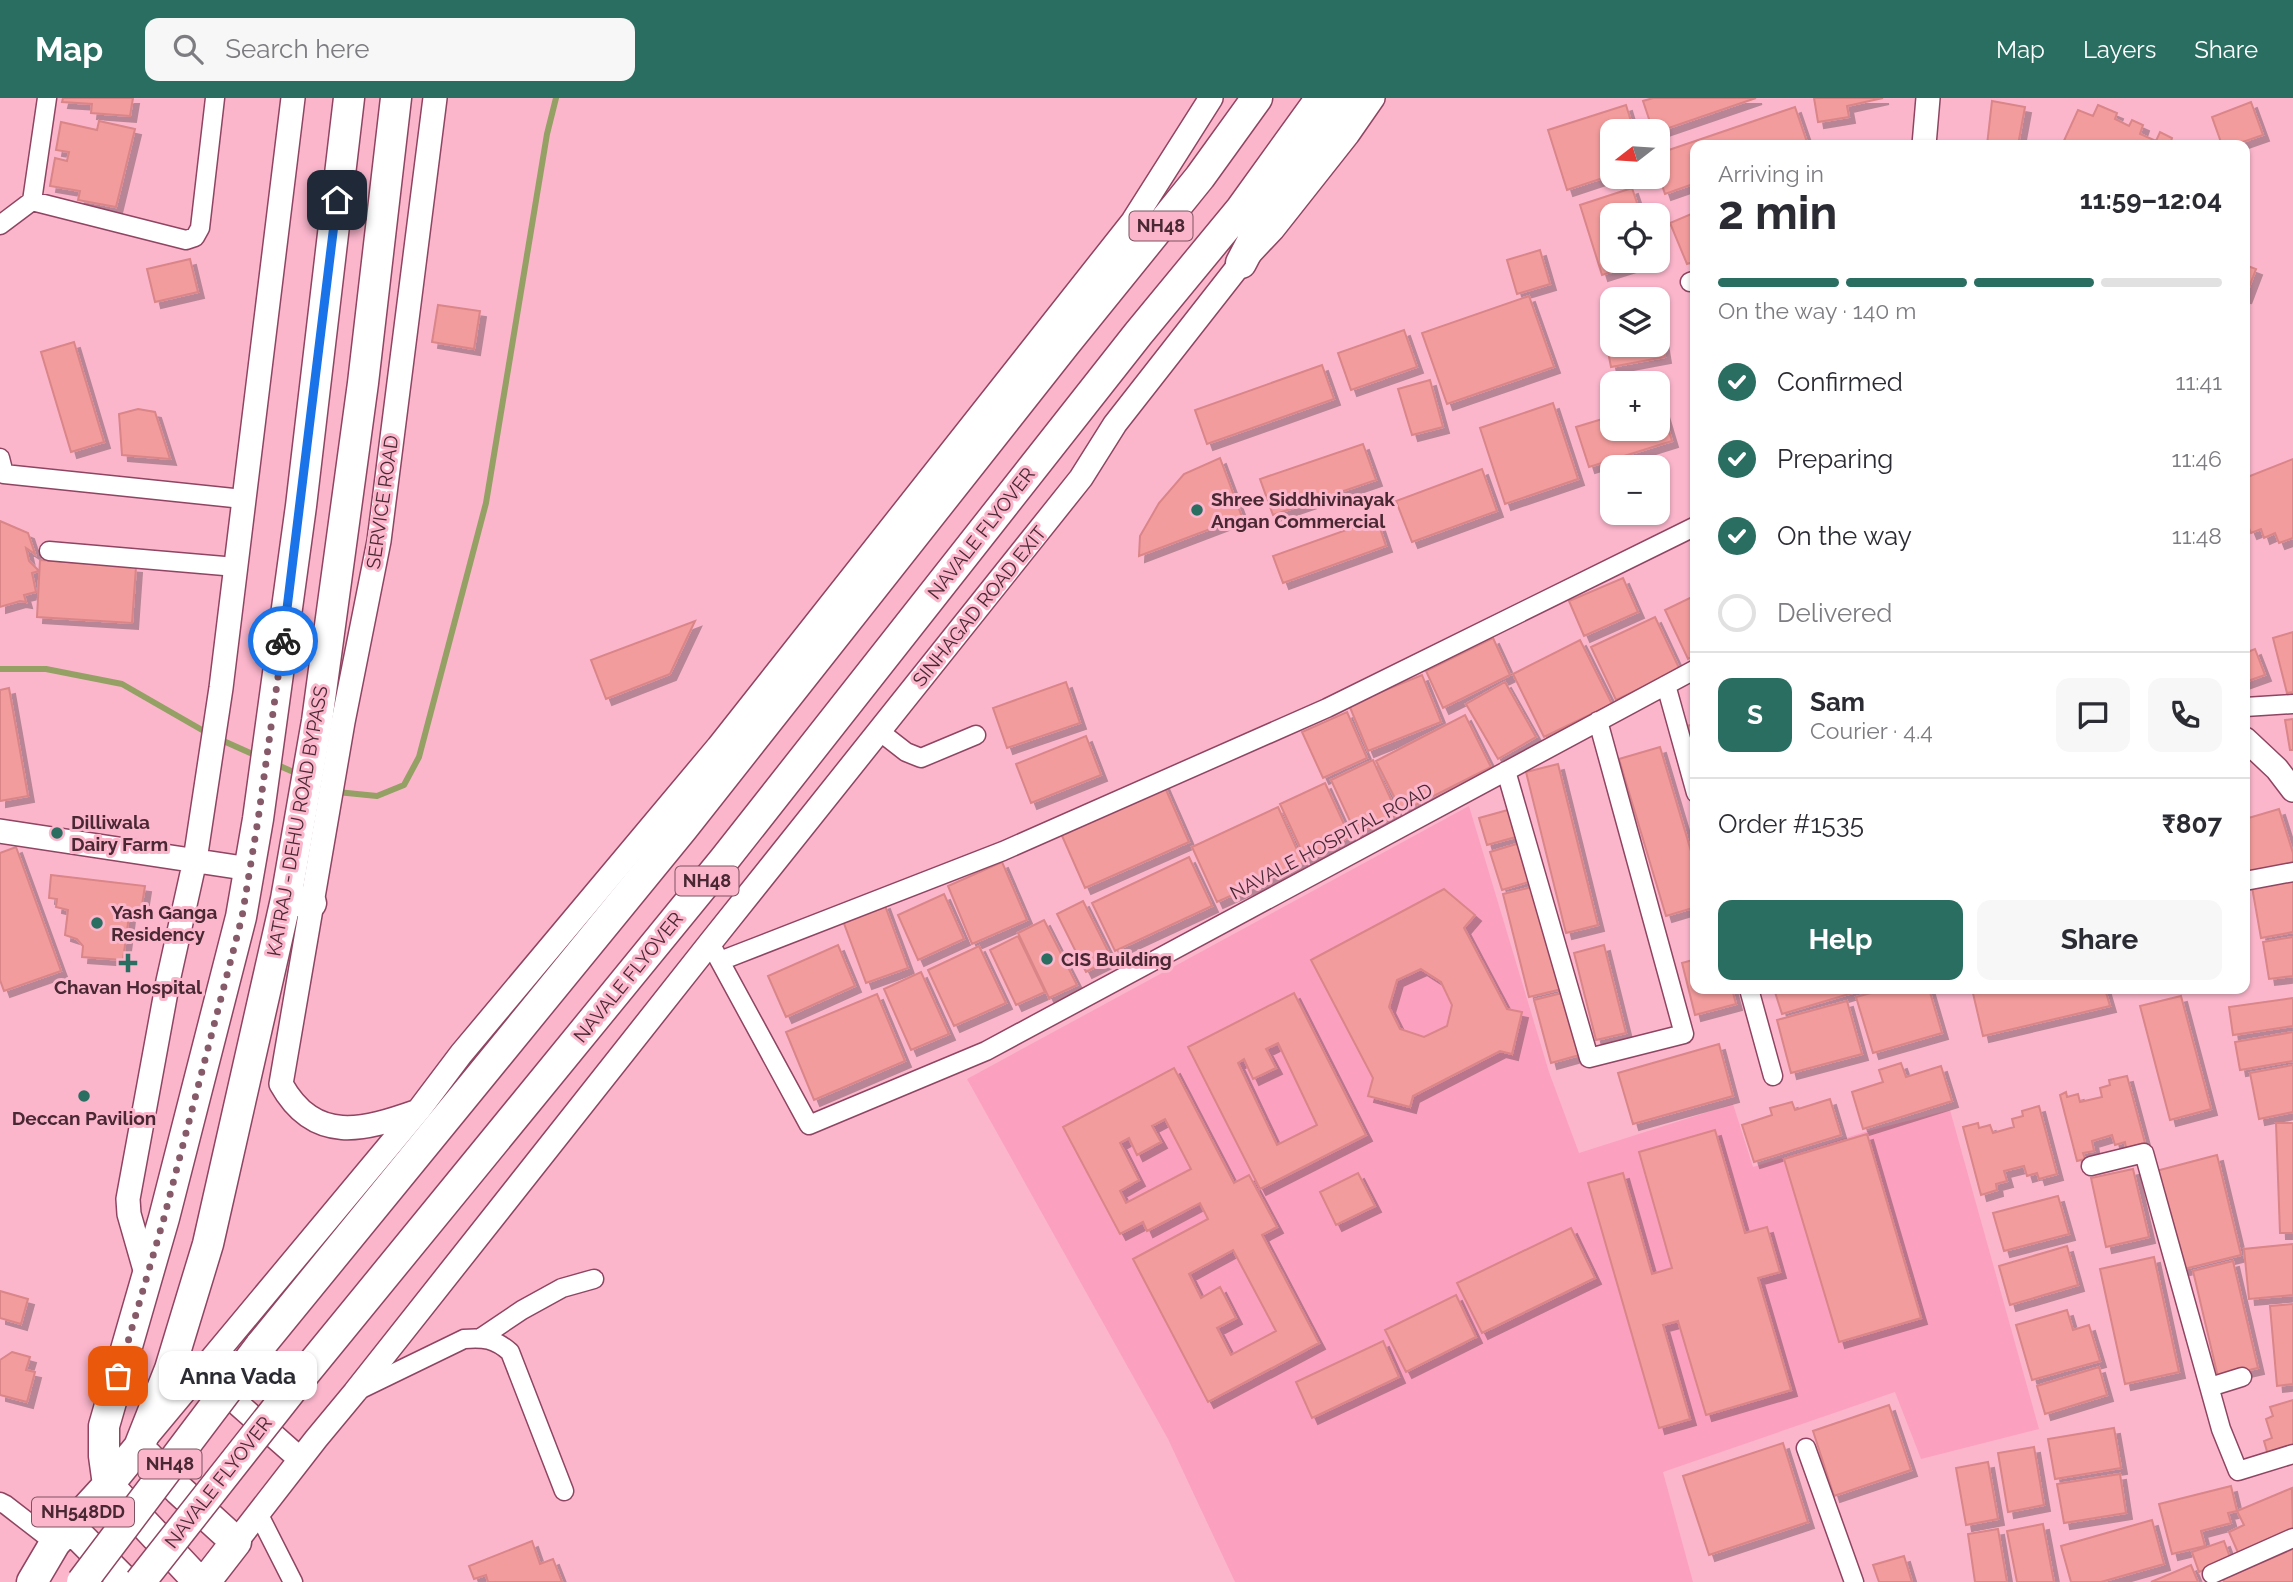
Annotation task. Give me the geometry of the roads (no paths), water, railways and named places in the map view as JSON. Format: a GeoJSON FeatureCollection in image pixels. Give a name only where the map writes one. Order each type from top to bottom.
{"type":"FeatureCollection","features":[{"type":"Feature","properties":{"kind":"highway","name":"KATRAJ - DEHU ROAD BYPASS"},"geometry":{"type":"LineString","coordinates":[[108,1485],[104,1426],[147,1277],[242,917],[274,706],[349,98]]}},
{"type":"Feature","properties":{"kind":"highway","name":"KATRAJ - DEHU ROAD BYPASS"},"geometry":{"type":"LineString","coordinates":[[32,1582],[62,1535],[139,1447],[170,1369],[208,1244],[299,901],[330,722],[363,383],[396,98]]}},
{"type":"Feature","properties":{"kind":"highway","name":"NAVALE FLYOVER"},"geometry":{"type":"LineString","coordinates":[[140,1582],[300,1379],[723,860],[1138,334],[1241,209],[1321,98]]}},
{"type":"Feature","properties":{"kind":"highway"},"geometry":{"type":"LineString","coordinates":[[1241,263],[1263,221],[1346,98]]}},
{"type":"Feature","properties":{"kind":"highway","name":"NH48"},"geometry":{"type":"LineString","coordinates":[[82,1582],[260,1346],[683,828],[1200,177],[1255,100]]}},
{"type":"Feature","properties":{"kind":"highway"},"geometry":{"type":"LineString","coordinates":[[139,1447],[179,1490],[236,1542],[205,1582]]}},
{"type":"Feature","properties":{"kind":"highway","name":"NH548DD"},"geometry":{"type":"LineString","coordinates":[[108,1485],[199,1582]]}},
{"type":"Feature","properties":{"kind":"highway"},"geometry":{"type":"LineString","coordinates":[[62,1535],[125,1582]]}},
{"type":"Feature","properties":{"kind":"street"},"geometry":{"type":"LineString","coordinates":[[0,225],[32,201],[47,98]]}},
{"type":"Feature","properties":{"kind":"street"},"geometry":{"type":"LineString","coordinates":[[32,201],[186,240],[195,237],[200,228],[215,98]]}},
{"type":"Feature","properties":{"kind":"street"},"geometry":{"type":"LineString","coordinates":[[147,1277],[128,1199],[168,981],[195,860],[221,688],[293,98]]}},
{"type":"Feature","properties":{"kind":"street","name":"SERVICE ROAD"},"geometry":{"type":"LineString","coordinates":[[330,722],[379,541],[435,98]]}},
{"type":"Feature","properties":{"kind":"street"},"geometry":{"type":"LineString","coordinates":[[139,1447],[418,1111],[461,1054],[718,747],[1114,246],[1212,98]]}},
{"type":"Feature","properties":{"kind":"street","name":"SINHAGAD ROAD EXIT"},"geometry":{"type":"LineString","coordinates":[[236,1542],[300,1459],[715,952],[879,731],[1081,478],[1115,424],[1241,263],[1273,229],[1373,98]]}},
{"type":"Feature","properties":{"kind":"street"},"geometry":{"type":"LineString","coordinates":[[1924,140],[1928,98]]}},
{"type":"Feature","properties":{"kind":"street"},"geometry":{"type":"LineString","coordinates":[[0,458],[4,474],[243,499]]}},
{"type":"Feature","properties":{"kind":"street"},"geometry":{"type":"LineString","coordinates":[[715,952],[1003,851],[1327,708],[1690,529]]}},
{"type":"Feature","properties":{"kind":"street"},"geometry":{"type":"LineString","coordinates":[[49,551],[236,567]]}},
{"type":"Feature","properties":{"kind":"street","name":"NAVALE HOSPITAL ROAD"},"geometry":{"type":"LineString","coordinates":[[715,952],[809,1125],[986,1051],[1690,672]]}},
{"type":"Feature","properties":{"kind":"street"},"geometry":{"type":"LineString","coordinates":[[1667,685],[1690,771]]}},
{"type":"Feature","properties":{"kind":"street"},"geometry":{"type":"LineString","coordinates":[[2250,707],[2293,704]]}},
{"type":"Feature","properties":{"kind":"street"},"geometry":{"type":"LineString","coordinates":[[1506,771],[1589,1058],[1684,1034],[1598,721]]}},
{"type":"Feature","properties":{"kind":"street"},"geometry":{"type":"LineString","coordinates":[[879,731],[906,752],[922,758],[976,735]]}},
{"type":"Feature","properties":{"kind":"street"},"geometry":{"type":"LineString","coordinates":[[2250,744],[2277,769],[2293,790]]}},
{"type":"Feature","properties":{"kind":"street"},"geometry":{"type":"LineString","coordinates":[[0,831],[250,869]]}},
{"type":"Feature","properties":{"kind":"street"},"geometry":{"type":"LineString","coordinates":[[2250,880],[2293,872]]}},
{"type":"Feature","properties":{"kind":"street"},"geometry":{"type":"LineString","coordinates":[[299,901],[281,1084],[289,1098],[307,1117],[326,1126],[376,1126],[418,1111]]}},
{"type":"Feature","properties":{"kind":"street"},"geometry":{"type":"LineString","coordinates":[[1750,994],[1773,1076]]}},
{"type":"Feature","properties":{"kind":"street"},"geometry":{"type":"LineString","coordinates":[[2091,1166],[2144,1153],[2221,1429],[2238,1471],[2293,1454]]}},
{"type":"Feature","properties":{"kind":"street"},"geometry":{"type":"LineString","coordinates":[[482,1338],[522,1310],[552,1294],[594,1279]]}},
{"type":"Feature","properties":{"kind":"street"},"geometry":{"type":"LineString","coordinates":[[355,1392],[464,1339],[497,1341],[510,1352],[564,1490]]}},
{"type":"Feature","properties":{"kind":"street"},"geometry":{"type":"LineString","coordinates":[[203,1372],[300,1459]]}},
{"type":"Feature","properties":{"kind":"street"},"geometry":{"type":"LineString","coordinates":[[2210,1387],[2242,1377]]}},
{"type":"Feature","properties":{"kind":"street"},"geometry":{"type":"LineString","coordinates":[[1806,1448],[1854,1582]]}},
{"type":"Feature","properties":{"kind":"street"},"geometry":{"type":"LineString","coordinates":[[0,1502],[62,1535]]}},
{"type":"Feature","properties":{"kind":"street"},"geometry":{"type":"LineString","coordinates":[[258,1513],[293,1582]]}},
{"type":"Feature","properties":{"kind":"street"},"geometry":{"type":"LineString","coordinates":[[2212,1574],[2293,1538]]}},
{"type":"Feature","properties":{"kind":"waterway"},"geometry":{"type":"LineString","coordinates":[[337,792],[377,796],[404,785],[419,757],[486,503],[547,134],[556,98]]}},
{"type":"Feature","properties":{"kind":"waterway"},"geometry":{"type":"LineString","coordinates":[[0,669],[46,669],[122,684],[209,734]]}},
{"type":"Feature","properties":{"kind":"waterway"},"geometry":{"type":"LineString","coordinates":[[219,739],[257,756]]}},
{"type":"Feature","properties":{"kind":"waterway"},"geometry":{"type":"LineString","coordinates":[[273,763],[298,774]]}},
{"type":"Feature","properties":{"kind":"place","name":"Shree Siddhivinayak Angan Commercial"},"geometry":{"type":"Point","coordinates":[1197,510]}},
{"type":"Feature","properties":{"kind":"place","name":"Dilliwala Dairy Farm"},"geometry":{"type":"Point","coordinates":[57,833]}},
{"type":"Feature","properties":{"kind":"place","name":"Yash Ganga Residency"},"geometry":{"type":"Point","coordinates":[97,923]}},
{"type":"Feature","properties":{"kind":"place","name":"CIS Building"},"geometry":{"type":"Point","coordinates":[1047,959]}},
{"type":"Feature","properties":{"kind":"place","name":"Chavan Hospital"},"geometry":{"type":"Point","coordinates":[128,963]}},
{"type":"Feature","properties":{"kind":"place","name":"Deccan Pavilion"},"geometry":{"type":"Point","coordinates":[84,1096]}},
{"type":"Feature","properties":{"kind":"place","name":"Anna Vada"},"geometry":{"type":"Point","coordinates":[118,1376]}}]}
